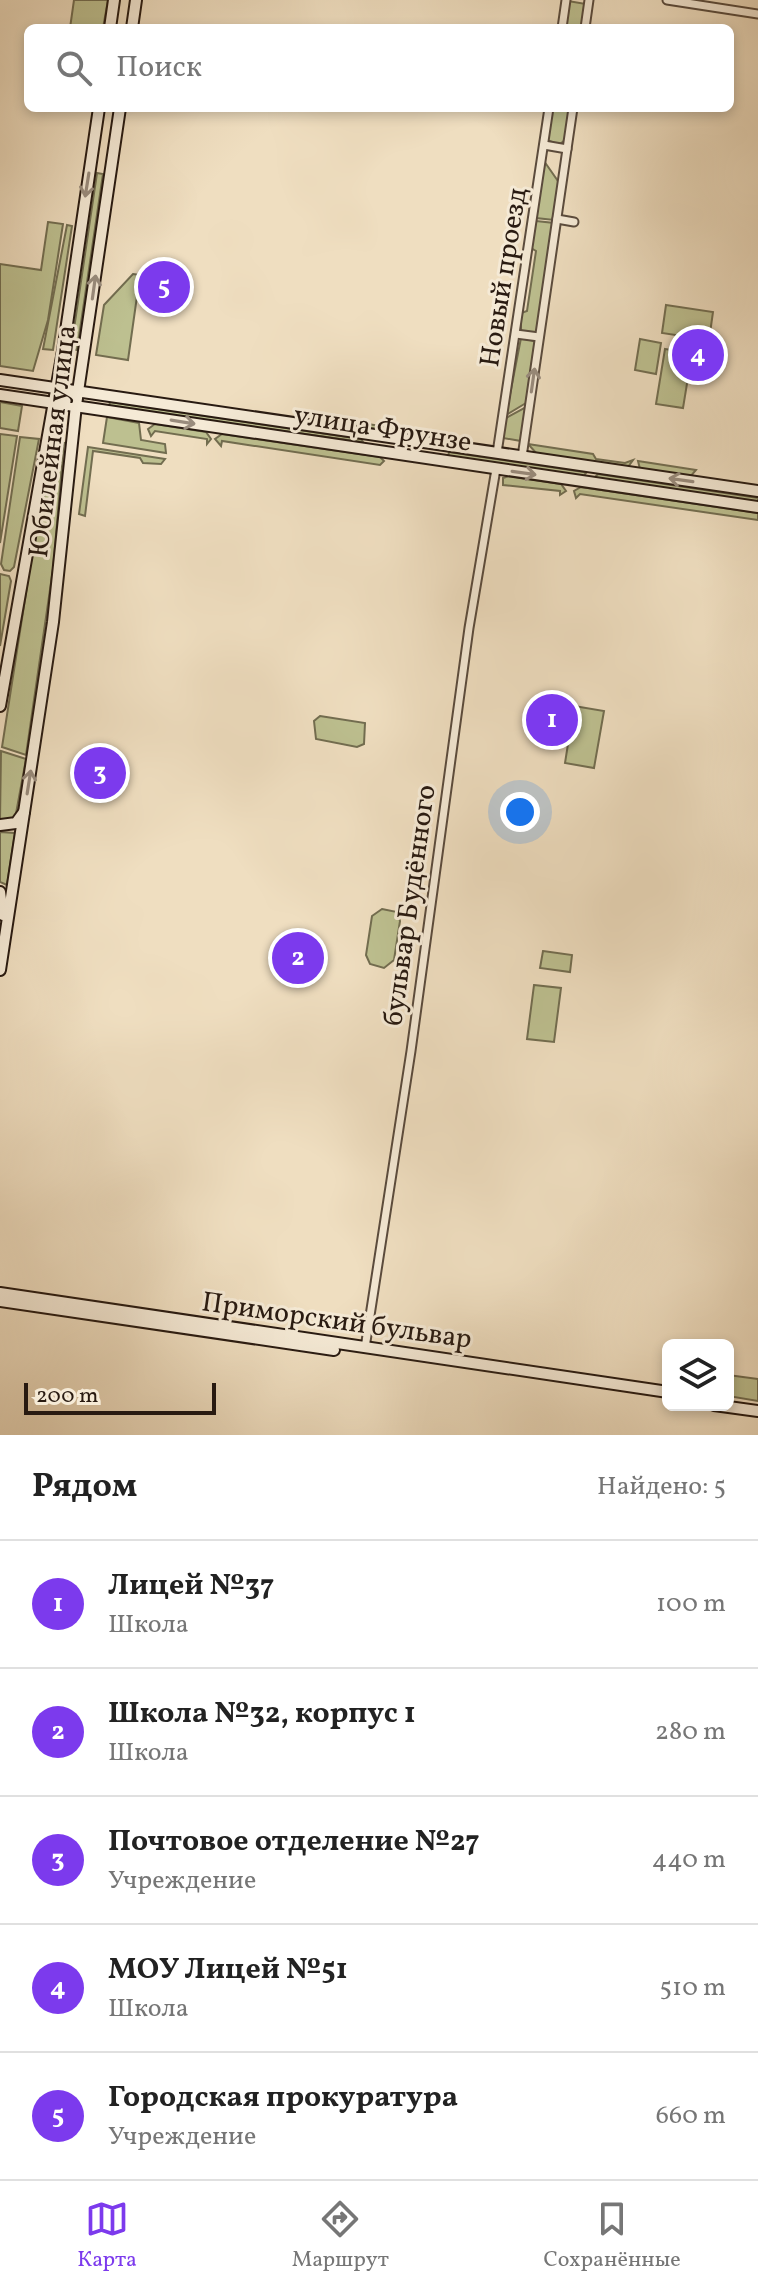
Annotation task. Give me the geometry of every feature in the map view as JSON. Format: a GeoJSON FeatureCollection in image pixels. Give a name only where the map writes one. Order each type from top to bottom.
{"type":"FeatureCollection","features":[{"type":"Feature","properties":{"kind":"main road"},"geometry":{"type":"LineString","coordinates":[[111,24],[114,0]]}},
{"type":"Feature","properties":{"kind":"main road"},"geometry":{"type":"LineString","coordinates":[[133,24],[136,0]]}},
{"type":"Feature","properties":{"kind":"main road","name":"Юбилейная улица"},"geometry":{"type":"LineString","coordinates":[[0,706],[54,403],[98,112]]}},
{"type":"Feature","properties":{"kind":"main road","name":"Юбилейная улица"},"geometry":{"type":"LineString","coordinates":[[0,970],[53,622],[76,405],[119,112]]}},
{"type":"Feature","properties":{"kind":"main road","name":"улица Фрунзе"},"geometry":{"type":"LineString","coordinates":[[0,380],[758,491]]}},
{"type":"Feature","properties":{"kind":"main road","name":"улица Фрунзе"},"geometry":{"type":"LineString","coordinates":[[0,395],[758,507]]}},
{"type":"Feature","properties":{"kind":"main road"},"geometry":{"type":"LineString","coordinates":[[367,449],[369,435]]}},
{"type":"Feature","properties":{"kind":"main road"},"geometry":{"type":"LineString","coordinates":[[587,482],[589,467]]}},
{"type":"Feature","properties":{"kind":"main road"},"geometry":{"type":"LineString","coordinates":[[0,825],[16,823],[25,810]]}},
{"type":"Feature","properties":{"kind":"main road"},"geometry":{"type":"LineString","coordinates":[[0,892],[4,904],[0,938],[2,952]]}},
{"type":"Feature","properties":{"kind":"main road","name":"Приморский бульвар"},"geometry":{"type":"LineString","coordinates":[[0,1293],[662,1391]]}},
{"type":"Feature","properties":{"kind":"main road"},"geometry":{"type":"LineString","coordinates":[[0,1301],[662,1397]]}},
{"type":"Feature","properties":{"kind":"main road"},"geometry":{"type":"LineString","coordinates":[[734,1401],[758,1405]]}},
{"type":"Feature","properties":{"kind":"main road"},"geometry":{"type":"LineString","coordinates":[[734,1408],[758,1411]]}},
{"type":"Feature","properties":{"kind":"street"},"geometry":{"type":"LineString","coordinates":[[563,24],[566,0]]}},
{"type":"Feature","properties":{"kind":"street"},"geometry":{"type":"LineString","coordinates":[[586,24],[589,0]]}},
{"type":"Feature","properties":{"kind":"street"},"geometry":{"type":"LineString","coordinates":[[667,0],[758,14]]}},
{"type":"Feature","properties":{"kind":"street","name":"Новый проезд"},"geometry":{"type":"LineString","coordinates":[[497,453],[548,112]]}},
{"type":"Feature","properties":{"kind":"street","name":"Новый проезд"},"geometry":{"type":"LineString","coordinates":[[522,457],[572,112]]}},
{"type":"Feature","properties":{"kind":"street"},"geometry":{"type":"LineString","coordinates":[[544,145],[567,149]]}},
{"type":"Feature","properties":{"kind":"street","name":"Новый проезд"},"geometry":{"type":"LineString","coordinates":[[557,219],[574,222]]}},
{"type":"Feature","properties":{"kind":"street"},"geometry":{"type":"LineString","coordinates":[[516,334],[539,337]]}},
{"type":"Feature","properties":{"kind":"street","name":"бульвар Будённого"},"geometry":{"type":"LineString","coordinates":[[365,1348],[408,1074],[469,628],[496,469]]}},
{"type":"Feature","properties":{"kind":"green space"},"geometry":{"type":"Polygon","coordinates":[[[74,0],[108,0],[104,24],[71,24],[74,0]]]}},
{"type":"Feature","properties":{"kind":"green space"},"geometry":{"type":"Polygon","coordinates":[[[568,1],[586,4],[584,24],[565,24],[568,1]]]}},
{"type":"Feature","properties":{"kind":"green space"},"geometry":{"type":"Polygon","coordinates":[[[551,112],[569,112],[566,139],[559,145],[547,140],[551,112]]]}},
{"type":"Feature","properties":{"kind":"green space"},"geometry":{"type":"Polygon","coordinates":[[[544,161],[560,184],[554,220],[536,218],[544,161]]]}},
{"type":"Feature","properties":{"kind":"green space"},"geometry":{"type":"Polygon","coordinates":[[[97,173],[103,174],[77,350],[71,349],[97,173]]]}},
{"type":"Feature","properties":{"kind":"green space"},"geometry":{"type":"Polygon","coordinates":[[[536,221],[554,223],[537,333],[521,332],[521,313],[527,311],[536,251],[531,248],[536,221]]]}},
{"type":"Feature","properties":{"kind":"green space"},"geometry":{"type":"Polygon","coordinates":[[[48,222],[63,224],[48,320],[33,371],[0,366],[0,264],[41,270],[48,222]]]}},
{"type":"Feature","properties":{"kind":"green space"},"geometry":{"type":"Polygon","coordinates":[[[67,225],[72,226],[53,350],[43,349],[67,225]]]}},
{"type":"Feature","properties":{"kind":"green space"},"geometry":{"type":"Polygon","coordinates":[[[133,274],[140,275],[128,360],[96,355],[104,305],[133,274]]]}},
{"type":"Feature","properties":{"kind":"green space"},"geometry":{"type":"Polygon","coordinates":[[[666,305],[713,312],[709,340],[662,333],[666,305]]]}},
{"type":"Feature","properties":{"kind":"green space"},"geometry":{"type":"Polygon","coordinates":[[[521,338],[535,341],[526,403],[506,415],[521,338]]]}},
{"type":"Feature","properties":{"kind":"green space"},"geometry":{"type":"Polygon","coordinates":[[[640,339],[661,343],[656,374],[635,370],[640,339]]]}},
{"type":"Feature","properties":{"kind":"green space"},"geometry":{"type":"Polygon","coordinates":[[[665,349],[692,353],[683,408],[656,404],[665,349]]]}},
{"type":"Feature","properties":{"kind":"green space"},"geometry":{"type":"Polygon","coordinates":[[[0,402],[22,406],[18,431],[0,428],[0,402]]]}},
{"type":"Feature","properties":{"kind":"green space"},"geometry":{"type":"Polygon","coordinates":[[[110,402],[361,439],[363,442],[109,407],[110,402]]]}},
{"type":"Feature","properties":{"kind":"green space"},"geometry":{"type":"Polygon","coordinates":[[[526,407],[521,441],[503,438],[506,418],[526,407]]]}},
{"type":"Feature","properties":{"kind":"green space"},"geometry":{"type":"Polygon","coordinates":[[[107,417],[139,423],[141,440],[165,444],[166,453],[103,443],[107,417]]]}},
{"type":"Feature","properties":{"kind":"green space"},"geometry":{"type":"Polygon","coordinates":[[[328,418],[447,436],[446,441],[331,424],[328,418]]]}},
{"type":"Feature","properties":{"kind":"green space"},"geometry":{"type":"Polygon","coordinates":[[[155,424],[206,432],[211,439],[207,444],[207,439],[155,431],[151,436],[148,429],[155,424]]]}},
{"type":"Feature","properties":{"kind":"green space"},"geometry":{"type":"Polygon","coordinates":[[[0,434],[17,436],[0,543],[0,434]]]}},
{"type":"Feature","properties":{"kind":"green space"},"geometry":{"type":"Polygon","coordinates":[[[222,434],[380,457],[384,461],[380,465],[222,441],[221,446],[215,439],[222,434]]]}},
{"type":"Feature","properties":{"kind":"green space"},"geometry":{"type":"Polygon","coordinates":[[[20,437],[39,439],[14,567],[10,571],[4,570],[1,564],[20,437]]]}},
{"type":"Feature","properties":{"kind":"green space"},"geometry":{"type":"Polygon","coordinates":[[[55,442],[64,443],[53,569],[26,755],[2,747],[30,567],[55,442]]]}},
{"type":"Feature","properties":{"kind":"green space"},"geometry":{"type":"Polygon","coordinates":[[[528,444],[593,454],[596,459],[625,463],[633,460],[628,467],[537,454],[528,444]]]}},
{"type":"Feature","properties":{"kind":"green space"},"geometry":{"type":"Polygon","coordinates":[[[88,447],[165,459],[161,464],[143,463],[140,458],[93,451],[85,516],[79,514],[88,447]]]}},
{"type":"Feature","properties":{"kind":"green space"},"geometry":{"type":"Polygon","coordinates":[[[449,452],[586,473],[583,477],[448,457],[449,452]]]}},
{"type":"Feature","properties":{"kind":"green space"},"geometry":{"type":"Polygon","coordinates":[[[638,461],[696,470],[690,477],[640,469],[638,461]]]}},
{"type":"Feature","properties":{"kind":"green space"},"geometry":{"type":"Polygon","coordinates":[[[598,474],[758,498],[758,503],[594,478],[598,474]]]}},
{"type":"Feature","properties":{"kind":"green space"},"geometry":{"type":"Polygon","coordinates":[[[509,476],[561,484],[566,491],[560,495],[560,491],[503,485],[503,478],[509,476]]]}},
{"type":"Feature","properties":{"kind":"green space"},"geometry":{"type":"Polygon","coordinates":[[[581,487],[758,513],[758,520],[580,494],[576,498],[574,491],[581,487]]]}},
{"type":"Feature","properties":{"kind":"green space"},"geometry":{"type":"Polygon","coordinates":[[[0,574],[9,576],[11,581],[0,646],[0,574]]]}},
{"type":"Feature","properties":{"kind":"green space"},"geometry":{"type":"Polygon","coordinates":[[[574,706],[604,711],[594,768],[565,763],[574,706]]]}},
{"type":"Feature","properties":{"kind":"green space"},"geometry":{"type":"Polygon","coordinates":[[[320,716],[365,723],[364,744],[357,747],[316,739],[314,721],[320,716]]]}},
{"type":"Feature","properties":{"kind":"green space"},"geometry":{"type":"Polygon","coordinates":[[[1,751],[26,759],[15,819],[0,820],[1,751]]]}},
{"type":"Feature","properties":{"kind":"green space"},"geometry":{"type":"Polygon","coordinates":[[[0,832],[15,833],[7,885],[0,882],[0,832]]]}},
{"type":"Feature","properties":{"kind":"green space"},"geometry":{"type":"Polygon","coordinates":[[[382,909],[397,912],[400,921],[394,960],[384,968],[370,964],[366,955],[372,916],[382,909]]]}},
{"type":"Feature","properties":{"kind":"green space"},"geometry":{"type":"Polygon","coordinates":[[[543,951],[572,955],[570,972],[540,968],[543,951]]]}},
{"type":"Feature","properties":{"kind":"green space"},"geometry":{"type":"Polygon","coordinates":[[[534,985],[561,988],[554,1042],[527,1039],[534,985]]]}},
{"type":"Feature","properties":{"kind":"green space"},"geometry":{"type":"Polygon","coordinates":[[[734,1376],[758,1379],[758,1401],[734,1397],[734,1376]]]}},
{"type":"Feature","properties":{"kind":"place","name":"Городская прокуратура"},"geometry":{"type":"Point","coordinates":[164,287]}},
{"type":"Feature","properties":{"kind":"place","name":"МОУ Лицей №51"},"geometry":{"type":"Point","coordinates":[698,355]}},
{"type":"Feature","properties":{"kind":"place","name":"Лицей №37"},"geometry":{"type":"Point","coordinates":[552,720]}},
{"type":"Feature","properties":{"kind":"place","name":"Почтовое отделение №27"},"geometry":{"type":"Point","coordinates":[100,773]}},
{"type":"Feature","properties":{"kind":"place","name":"Школа №32, корпус 1"},"geometry":{"type":"Point","coordinates":[298,958]}}]}
